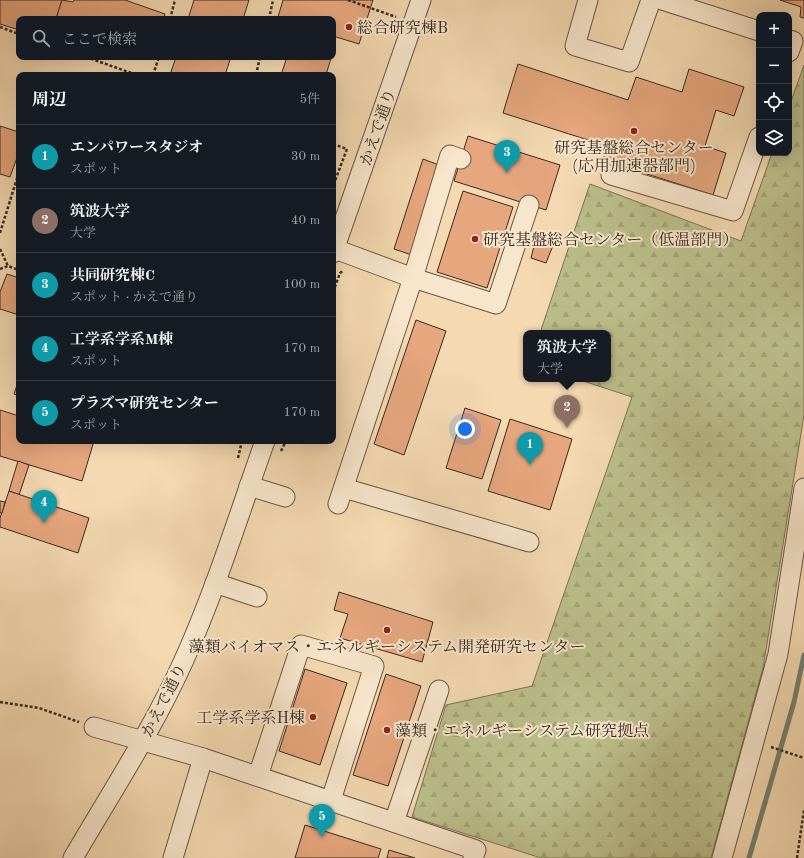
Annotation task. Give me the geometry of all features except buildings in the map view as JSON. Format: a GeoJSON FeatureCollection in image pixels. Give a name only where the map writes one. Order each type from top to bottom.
{"type":"FeatureCollection","features":[{"type":"Feature","properties":{"kind":"street","name":"かえで通り"},"geometry":{"type":"LineString","coordinates":[[336,245],[421,0]]}},
{"type":"Feature","properties":{"kind":"street"},"geometry":{"type":"LineString","coordinates":[[588,0],[576,46],[629,62],[651,0]]}},
{"type":"Feature","properties":{"kind":"street"},"geometry":{"type":"LineString","coordinates":[[662,0],[756,30]]}},
{"type":"Feature","properties":{"kind":"street"},"geometry":{"type":"LineString","coordinates":[[611,176],[733,211],[756,146]]}},
{"type":"Feature","properties":{"kind":"street"},"geometry":{"type":"LineString","coordinates":[[461,159],[450,155],[413,278],[341,496],[529,542]]}},
{"type":"Feature","properties":{"kind":"street"},"geometry":{"type":"LineString","coordinates":[[336,252],[496,304],[529,205]]}},
{"type":"Feature","properties":{"kind":"street","name":"かえで通り"},"geometry":{"type":"LineString","coordinates":[[73,858],[142,742],[184,660],[215,583],[264,444]]}},
{"type":"Feature","properties":{"kind":"street"},"geometry":{"type":"LineString","coordinates":[[249,486],[285,497]]}},
{"type":"Feature","properties":{"kind":"street"},"geometry":{"type":"LineString","coordinates":[[722,858],[778,654],[804,488]]}},
{"type":"Feature","properties":{"kind":"street"},"geometry":{"type":"LineString","coordinates":[[215,583],[257,597]]}},
{"type":"Feature","properties":{"kind":"street"},"geometry":{"type":"LineString","coordinates":[[258,776],[301,645],[374,666],[331,800]]}},
{"type":"Feature","properties":{"kind":"street"},"geometry":{"type":"LineString","coordinates":[[394,822],[439,690]]}},
{"type":"Feature","properties":{"kind":"street"},"geometry":{"type":"LineString","coordinates":[[94,727],[142,742],[203,758],[476,850],[473,858]]}},
{"type":"Feature","properties":{"kind":"street"},"geometry":{"type":"LineString","coordinates":[[173,858],[203,758]]}},
{"type":"Feature","properties":{"kind":"path"},"geometry":{"type":"LineString","coordinates":[[171,16],[175,0]]}},
{"type":"Feature","properties":{"kind":"path"},"geometry":{"type":"LineString","coordinates":[[269,16],[273,0]]}},
{"type":"Feature","properties":{"kind":"path"},"geometry":{"type":"LineString","coordinates":[[348,0],[396,17]]}},
{"type":"Feature","properties":{"kind":"path"},"geometry":{"type":"LineString","coordinates":[[0,27],[16,33]]}},
{"type":"Feature","properties":{"kind":"path"},"geometry":{"type":"LineString","coordinates":[[94,60],[128,72]]}},
{"type":"Feature","properties":{"kind":"path"},"geometry":{"type":"LineString","coordinates":[[155,72],[158,60]]}},
{"type":"Feature","properties":{"kind":"path"},"geometry":{"type":"LineString","coordinates":[[257,72],[259,60]]}},
{"type":"Feature","properties":{"kind":"path"},"geometry":{"type":"LineString","coordinates":[[336,145],[347,149],[336,178]]}},
{"type":"Feature","properties":{"kind":"path"},"geometry":{"type":"LineString","coordinates":[[0,233],[16,182]]}},
{"type":"Feature","properties":{"kind":"path"},"geometry":{"type":"LineString","coordinates":[[0,249],[8,266],[16,269]]}},
{"type":"Feature","properties":{"kind":"path"},"geometry":{"type":"LineString","coordinates":[[0,270],[8,266]]}},
{"type":"Feature","properties":{"kind":"path"},"geometry":{"type":"LineString","coordinates":[[336,284],[340,273],[349,267]]}},
{"type":"Feature","properties":{"kind":"path"},"geometry":{"type":"LineString","coordinates":[[237,462],[241,444]]}},
{"type":"Feature","properties":{"kind":"path"},"geometry":{"type":"LineString","coordinates":[[0,702],[39,708],[94,727]]}},
{"type":"Feature","properties":{"kind":"path"},"geometry":{"type":"LineString","coordinates":[[773,748],[804,758]]}},
{"type":"Feature","properties":{"kind":"path"},"geometry":{"type":"LineString","coordinates":[[797,858],[804,810]]}},
{"type":"Feature","properties":{"kind":"green space"},"geometry":{"type":"Polygon","coordinates":[[[804,65],[804,415],[763,668],[711,858],[541,858],[412,817],[446,705],[532,686],[632,397],[586,382],[611,382],[611,330],[541,330],[590,184],[741,241],[771,156],[792,156],[792,99],[804,65]]]}},
{"type":"Feature","properties":{"kind":"waterway"},"geometry":{"type":"LineString","coordinates":[[749,858],[794,702],[804,655]]}},
{"type":"Feature","properties":{"kind":"place","name":"総合研究棟B"},"geometry":{"type":"Point","coordinates":[349,27]}},
{"type":"Feature","properties":{"kind":"place","name":"研究基盤総合センター (応用加速器部門)"},"geometry":{"type":"Point","coordinates":[634,131]}},
{"type":"Feature","properties":{"kind":"place","name":"共同研究棟C"},"geometry":{"type":"Point","coordinates":[507,173]}},
{"type":"Feature","properties":{"kind":"place","name":"研究基盤総合センター（低温部門）"},"geometry":{"type":"Point","coordinates":[475,239]}},
{"type":"Feature","properties":{"kind":"place","name":"筑波大学"},"geometry":{"type":"Point","coordinates":[567,428]}},
{"type":"Feature","properties":{"kind":"place","name":"エンパワースタジオ"},"geometry":{"type":"Point","coordinates":[530,465]}},
{"type":"Feature","properties":{"kind":"place","name":"工学系学系M棟"},"geometry":{"type":"Point","coordinates":[44,523]}},
{"type":"Feature","properties":{"kind":"place","name":"藻類バイオマス・エネルギーシステム開発研究センター"},"geometry":{"type":"Point","coordinates":[387,630]}},
{"type":"Feature","properties":{"kind":"place","name":"工学系学系H棟"},"geometry":{"type":"Point","coordinates":[313,717]}},
{"type":"Feature","properties":{"kind":"place","name":"藻類・エネルギーシステム研究拠点"},"geometry":{"type":"Point","coordinates":[387,730]}},
{"type":"Feature","properties":{"kind":"place","name":"プラズマ研究センター"},"geometry":{"type":"Point","coordinates":[322,837]}}]}
